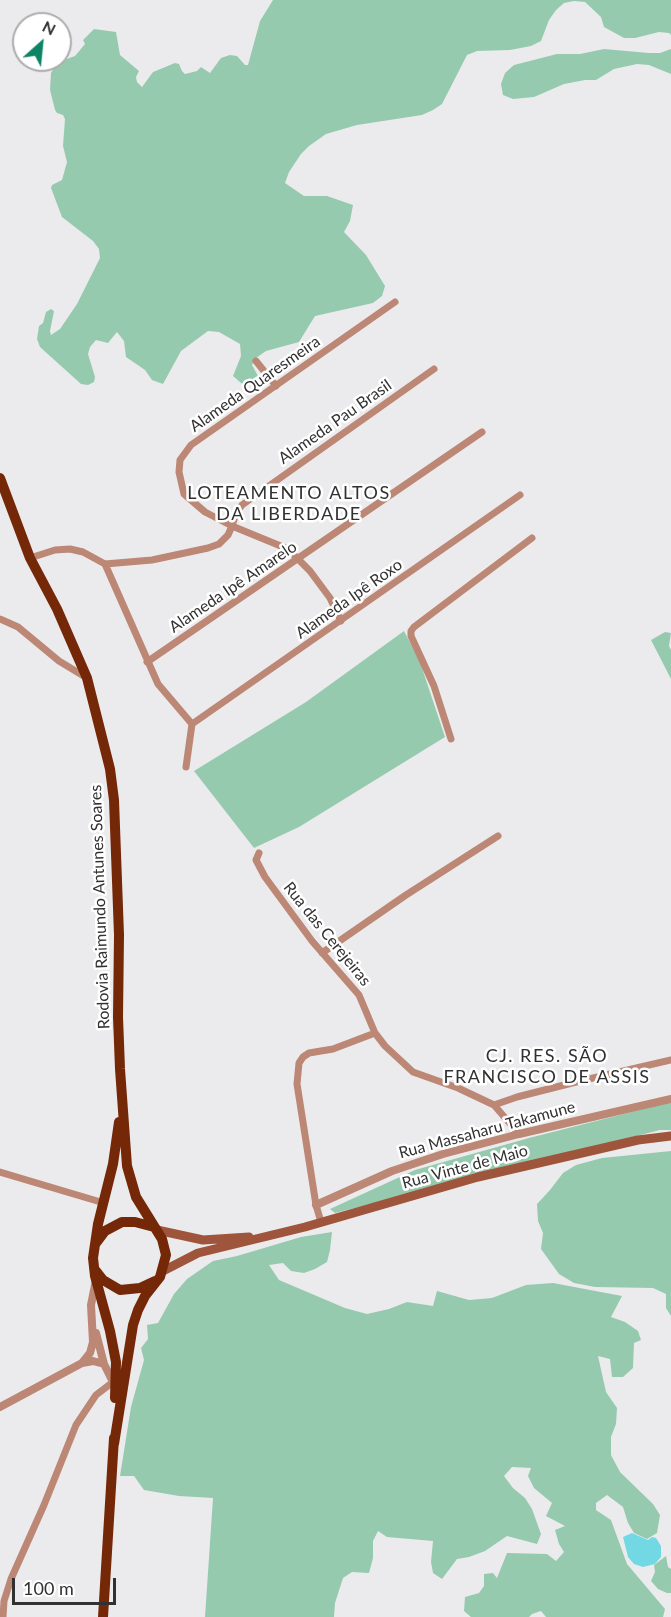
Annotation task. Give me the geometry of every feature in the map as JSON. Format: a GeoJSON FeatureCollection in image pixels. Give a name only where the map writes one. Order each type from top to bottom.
{"type":"FeatureCollection","features":[{"type":"Feature","properties":{"kind":"highway","name":"Rodovia Raimundo Antunes Soares"},"geometry":{"type":"LineString","coordinates":[[0,478],[30,558],[57,609],[87,678],[106,749],[114,800],[122,1105]]}},
{"type":"Feature","properties":{"kind":"highway"},"geometry":{"type":"LineString","coordinates":[[104,1617],[114,1444],[116,1362],[96,1280],[94,1245],[113,1164],[122,1105]]}},
{"type":"Feature","properties":{"kind":"highway"},"geometry":{"type":"LineString","coordinates":[[114,1444],[133,1325],[145,1296],[161,1274],[166,1260],[165,1246],[136,1197],[129,1174],[122,1105]]}},
{"type":"Feature","properties":{"kind":"highway"},"geometry":{"type":"LineString","coordinates":[[94,1245],[105,1231],[122,1222],[135,1222],[156,1228]]}},
{"type":"Feature","properties":{"kind":"highway"},"geometry":{"type":"LineString","coordinates":[[94,1268],[103,1280],[120,1290],[141,1288],[161,1274]]}},
{"type":"Feature","properties":{"kind":"main road","name":"Rua Vinte de Maio"},"geometry":{"type":"LineString","coordinates":[[161,1274],[198,1253],[321,1222],[478,1177],[627,1143],[671,1136]]}},
{"type":"Feature","properties":{"kind":"main road","name":"Rua Vinte de Maio"},"geometry":{"type":"LineString","coordinates":[[156,1228],[203,1240],[269,1236]]}},
{"type":"Feature","properties":{"kind":"street","name":"Alameda Quaresmeira"},"geometry":{"type":"LineString","coordinates":[[341,621],[330,598],[288,549],[205,512],[184,494],[179,472],[180,460],[191,445],[395,302]]}},
{"type":"Feature","properties":{"kind":"street"},"geometry":{"type":"LineString","coordinates":[[256,361],[276,386]]}},
{"type":"Feature","properties":{"kind":"street","name":"Alameda Pau Brasil"},"geometry":{"type":"LineString","coordinates":[[105,564],[152,560],[219,544],[228,535],[236,513],[242,505],[434,369]]}},
{"type":"Feature","properties":{"kind":"street","name":"Alameda Ipê Amarelo"},"geometry":{"type":"LineString","coordinates":[[147,662],[482,432]]}},
{"type":"Feature","properties":{"kind":"street","name":"Alameda Ipê Roxo"},"geometry":{"type":"LineString","coordinates":[[192,724],[520,495]]}},
{"type":"Feature","properties":{"kind":"street"},"geometry":{"type":"LineString","coordinates":[[451,739],[434,686],[411,636],[411,631],[532,538]]}},
{"type":"Feature","properties":{"kind":"street"},"geometry":{"type":"LineString","coordinates":[[30,558],[55,550],[70,549],[83,552],[105,564],[158,684],[192,724],[186,767]]}},
{"type":"Feature","properties":{"kind":"street"},"geometry":{"type":"LineString","coordinates":[[0,619],[18,627],[59,661],[87,678]]}},
{"type":"Feature","properties":{"kind":"street"},"geometry":{"type":"LineString","coordinates":[[322,953],[498,836]]}},
{"type":"Feature","properties":{"kind":"street","name":"Rua das Cerejeiras"},"geometry":{"type":"LineString","coordinates":[[259,853],[256,860],[265,877],[322,953],[359,995],[375,1033],[400,1062],[413,1072],[458,1088],[494,1105],[519,1134]]}},
{"type":"Feature","properties":{"kind":"street"},"geometry":{"type":"LineString","coordinates":[[321,1222],[316,1205],[297,1084],[299,1063],[309,1053],[333,1049],[375,1033]]}},
{"type":"Feature","properties":{"kind":"street"},"geometry":{"type":"LineString","coordinates":[[494,1105],[556,1087],[671,1059]]}},
{"type":"Feature","properties":{"kind":"street","name":"Rua Massaharu Takamune"},"geometry":{"type":"LineString","coordinates":[[316,1205],[406,1166],[519,1134],[671,1099]]}},
{"type":"Feature","properties":{"kind":"street"},"geometry":{"type":"LineString","coordinates":[[0,1173],[104,1203]]}},
{"type":"Feature","properties":{"kind":"street"},"geometry":{"type":"LineString","coordinates":[[82,1363],[90,1353],[93,1342],[91,1316],[96,1280]]}},
{"type":"Feature","properties":{"kind":"street"},"geometry":{"type":"LineString","coordinates":[[3,1617],[4,1601],[11,1579],[76,1425],[96,1395],[114,1384],[104,1364],[91,1316]]}},
{"type":"Feature","properties":{"kind":"street"},"geometry":{"type":"LineString","coordinates":[[0,1407],[82,1363],[93,1361],[104,1364]]}},
{"type":"Feature","properties":{"kind":"green space"},"geometry":{"type":"Polygon","coordinates":[[[273,0],[671,0],[671,35],[659,32],[635,38],[624,38],[604,27],[601,17],[585,2],[564,3],[549,20],[541,41],[531,46],[510,50],[477,51],[467,55],[442,104],[433,110],[422,115],[357,125],[326,134],[309,146],[289,172],[285,183],[304,196],[327,196],[353,205],[350,221],[344,232],[366,255],[385,286],[382,296],[373,303],[315,316],[299,342],[266,351],[256,358],[252,365],[258,376],[256,382],[245,385],[233,376],[241,356],[240,344],[219,332],[208,331],[181,351],[163,384],[152,380],[145,370],[126,357],[124,341],[117,332],[108,343],[96,340],[90,347],[88,354],[95,377],[94,382],[88,385],[81,384],[40,347],[37,339],[39,326],[43,323],[46,312],[51,309],[54,311],[51,335],[60,329],[77,304],[100,258],[99,249],[93,241],[62,217],[51,188],[52,185],[62,180],[67,162],[63,146],[65,119],[55,110],[50,90],[51,73],[72,72],[72,57],[85,44],[83,40],[94,29],[116,32],[120,55],[139,71],[136,77],[142,87],[153,72],[175,63],[179,64],[185,74],[197,71],[201,67],[210,73],[221,58],[230,55],[237,56],[245,65],[248,65],[260,21],[273,0]]]}},
{"type":"Feature","properties":{"kind":"green space"},"geometry":{"type":"Polygon","coordinates":[[[604,49],[660,53],[671,49],[671,74],[649,65],[637,64],[614,69],[596,80],[564,84],[534,97],[513,99],[503,95],[501,84],[505,73],[514,65],[557,54],[580,54],[604,49]]]}},
{"type":"Feature","properties":{"kind":"green space"},"geometry":{"type":"Polygon","coordinates":[[[404,631],[420,662],[445,737],[299,827],[254,848],[194,771],[306,702],[404,631]]]}},
{"type":"Feature","properties":{"kind":"green space"},"geometry":{"type":"Polygon","coordinates":[[[665,632],[671,633],[669,646],[671,679],[651,640],[665,632]]]}},
{"type":"Feature","properties":{"kind":"green space"},"geometry":{"type":"Polygon","coordinates":[[[671,1102],[671,1130],[660,1130],[335,1213],[330,1209],[415,1170],[671,1102]]]}},
{"type":"Feature","properties":{"kind":"green space"},"geometry":{"type":"Polygon","coordinates":[[[671,1151],[671,1316],[666,1308],[666,1294],[653,1288],[595,1287],[574,1283],[559,1274],[541,1249],[543,1233],[538,1221],[537,1204],[563,1173],[576,1165],[602,1158],[671,1151]]]}},
{"type":"Feature","properties":{"kind":"green space"},"geometry":{"type":"Polygon","coordinates":[[[332,1232],[327,1262],[315,1269],[304,1273],[291,1271],[283,1263],[269,1265],[279,1280],[345,1308],[367,1314],[407,1302],[433,1306],[437,1291],[469,1300],[492,1298],[526,1285],[553,1283],[622,1296],[611,1317],[625,1322],[638,1331],[641,1340],[634,1343],[633,1368],[623,1377],[612,1377],[610,1359],[598,1356],[606,1392],[617,1408],[616,1424],[611,1437],[611,1455],[620,1472],[653,1504],[660,1515],[657,1533],[647,1539],[634,1533],[623,1507],[607,1495],[596,1503],[596,1510],[611,1520],[627,1564],[665,1609],[663,1617],[546,1617],[541,1611],[529,1617],[471,1617],[464,1611],[465,1597],[479,1593],[484,1586],[484,1574],[493,1573],[497,1578],[507,1553],[547,1554],[556,1561],[564,1552],[555,1530],[565,1526],[546,1516],[552,1503],[534,1488],[528,1476],[531,1468],[512,1467],[504,1476],[532,1509],[541,1534],[537,1544],[507,1536],[485,1551],[457,1559],[442,1579],[433,1573],[431,1562],[433,1541],[387,1537],[378,1531],[373,1541],[373,1558],[369,1573],[352,1572],[343,1578],[335,1603],[334,1617],[205,1617],[213,1498],[179,1496],[144,1490],[134,1476],[120,1476],[131,1407],[144,1360],[141,1348],[148,1339],[147,1325],[158,1323],[174,1294],[187,1279],[213,1261],[301,1237],[332,1232]]]}},
{"type":"Feature","properties":{"kind":"green space"},"geometry":{"type":"Polygon","coordinates":[[[666,1556],[668,1567],[671,1569],[671,1593],[658,1589],[651,1581],[655,1572],[654,1565],[666,1556]]]}},
{"type":"Feature","properties":{"kind":"water"},"geometry":{"type":"Polygon","coordinates":[[[632,1533],[648,1540],[652,1537],[656,1538],[661,1546],[661,1557],[655,1564],[643,1567],[634,1564],[628,1557],[623,1537],[632,1533]]]}},
{"type":"Feature","properties":{"kind":"district","name":"LOTEAMENTO ALTOS DA LIBERDADE"},"geometry":{"type":"Point","coordinates":[289,503]}},
{"type":"Feature","properties":{"kind":"district","name":"CJ. RES. SÃO FRANCISCO DE ASSIS"},"geometry":{"type":"Point","coordinates":[547,1066]}}]}
